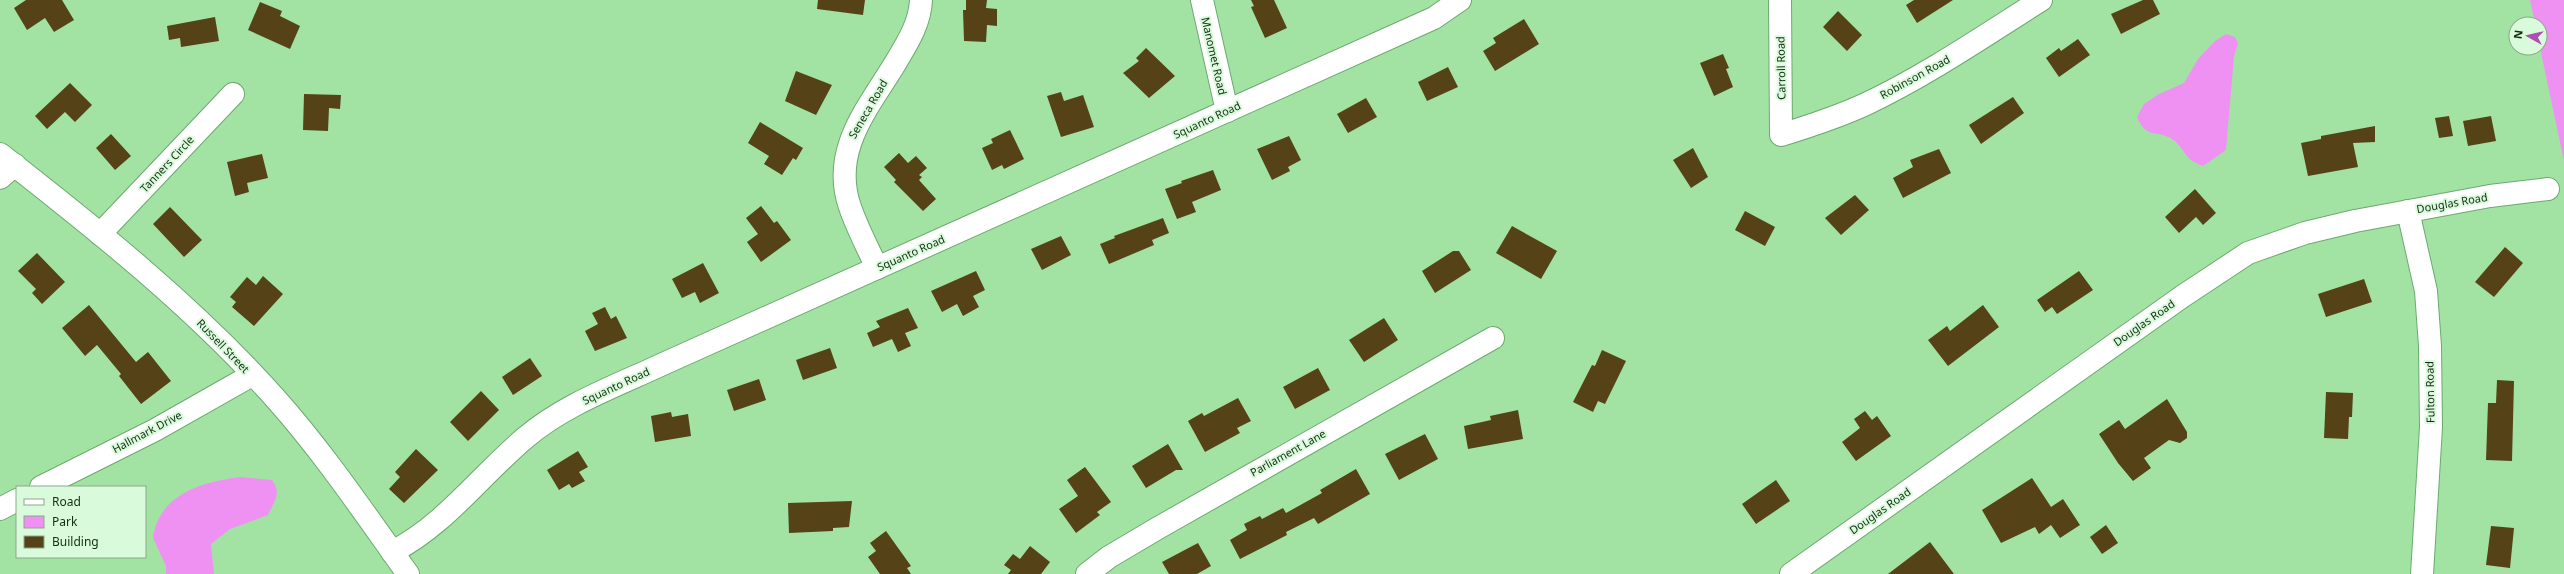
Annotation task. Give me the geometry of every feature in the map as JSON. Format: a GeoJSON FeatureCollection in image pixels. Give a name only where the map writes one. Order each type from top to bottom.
{"type":"FeatureCollection","features":[{"type":"Feature","properties":{"kind":"street","name":"Seneca Road"},"geometry":{"type":"LineString","coordinates":[[877,268],[847,197],[844,177],[845,158],[858,123],[914,30],[921,0]]}},
{"type":"Feature","properties":{"kind":"street","name":"Manomet Road"},"geometry":{"type":"LineString","coordinates":[[1202,0],[1227,111]]}},
{"type":"Feature","properties":{"kind":"street","name":"Squanto Road"},"geometry":{"type":"LineString","coordinates":[[392,552],[425,533],[525,437],[553,418],[663,364],[1434,18],[1460,0]]}},
{"type":"Feature","properties":{"kind":"street","name":"Carroll Road"},"geometry":{"type":"LineString","coordinates":[[1780,0],[1781,135]]}},
{"type":"Feature","properties":{"kind":"street","name":"Robinson Road"},"geometry":{"type":"LineString","coordinates":[[1781,135],[1868,103],[1954,56],[2041,0]]}},
{"type":"Feature","properties":{"kind":"street","name":"Tanners Circle"},"geometry":{"type":"LineString","coordinates":[[100,234],[233,94]]}},
{"type":"Feature","properties":{"kind":"street","name":"Russell Street"},"geometry":{"type":"LineString","coordinates":[[5,166],[100,234],[192,314],[275,398],[341,480],[408,574]]}},
{"type":"Feature","properties":{"kind":"street","name":"Douglas Road"},"geometry":{"type":"LineString","coordinates":[[1791,574],[2177,300],[2248,253],[2306,233],[2408,211],[2490,196],[2548,190]]}},
{"type":"Feature","properties":{"kind":"street","name":"Fulton Road"},"geometry":{"type":"LineString","coordinates":[[2408,211],[2426,291],[2430,346],[2431,428],[2422,574]]}},
{"type":"Feature","properties":{"kind":"street","name":"Parliament Lane"},"geometry":{"type":"LineString","coordinates":[[1087,574],[1109,557],[1158,528],[1493,338]]}},
{"type":"Feature","properties":{"kind":"street","name":"Hallmark Drive"},"geometry":{"type":"LineString","coordinates":[[43,486],[155,430],[252,375]]}},
{"type":"Feature","properties":{"kind":"street"},"geometry":{"type":"LineString","coordinates":[[0,509],[16,501]]}},
{"type":"Feature","properties":{"kind":"green space"},"geometry":{"type":"Polygon","coordinates":[[[2530,0],[2564,0],[2564,161],[2542,56],[2548,56],[2548,16],[2533,16],[2530,0]]]}},
{"type":"Feature","properties":{"kind":"green space"},"geometry":{"type":"Polygon","coordinates":[[[2226,34],[2235,37],[2238,44],[2234,56],[2226,150],[2203,166],[2190,159],[2172,139],[2144,129],[2137,117],[2144,104],[2159,94],[2184,83],[2198,59],[2215,41],[2226,34]]]}},
{"type":"Feature","properties":{"kind":"green space"},"geometry":{"type":"Polygon","coordinates":[[[240,477],[272,480],[277,493],[275,502],[268,515],[230,529],[211,544],[214,574],[166,574],[166,566],[153,538],[157,523],[164,511],[173,501],[184,493],[197,487],[211,482],[240,477]]]}},
{"type":"Feature","properties":{"kind":"building"},"geometry":{"type":"Polygon","coordinates":[[[26,0],[62,0],[74,20],[54,32],[45,18],[27,30],[14,8],[26,0]]]}},
{"type":"Feature","properties":{"kind":"building"},"geometry":{"type":"Polygon","coordinates":[[[818,0],[865,0],[863,15],[817,9],[818,0]]]}},
{"type":"Feature","properties":{"kind":"building"},"geometry":{"type":"Polygon","coordinates":[[[966,0],[987,0],[986,8],[997,9],[997,26],[987,25],[986,42],[964,41],[963,10],[966,10],[966,0]]]}},
{"type":"Feature","properties":{"kind":"building"},"geometry":{"type":"Polygon","coordinates":[[[1251,0],[1274,0],[1287,28],[1265,38],[1251,7],[1254,6],[1251,0]]]}},
{"type":"Feature","properties":{"kind":"building"},"geometry":{"type":"Polygon","coordinates":[[[1914,0],[1953,0],[1917,23],[1906,5],[1914,0]]]}},
{"type":"Feature","properties":{"kind":"building"},"geometry":{"type":"Polygon","coordinates":[[[2143,0],[2153,0],[2160,14],[2121,34],[2111,14],[2143,0]]]}},
{"type":"Feature","properties":{"kind":"building"},"geometry":{"type":"Polygon","coordinates":[[[260,2],[282,11],[280,16],[300,26],[290,49],[248,30],[260,2]]]}},
{"type":"Feature","properties":{"kind":"building"},"geometry":{"type":"Polygon","coordinates":[[[1838,11],[1862,35],[1847,51],[1823,27],[1838,11]]]}},
{"type":"Feature","properties":{"kind":"building"},"geometry":{"type":"Polygon","coordinates":[[[215,17],[219,41],[181,47],[180,38],[169,40],[167,26],[215,17]]]}},
{"type":"Feature","properties":{"kind":"building"},"geometry":{"type":"Polygon","coordinates":[[[1524,19],[1539,44],[1495,71],[1483,51],[1496,43],[1493,38],[1524,19]]]}},
{"type":"Feature","properties":{"kind":"building"},"geometry":{"type":"Polygon","coordinates":[[[2078,39],[2090,55],[2059,77],[2046,58],[2059,48],[2061,51],[2078,39]]]}},
{"type":"Feature","properties":{"kind":"building"},"geometry":{"type":"Polygon","coordinates":[[[1146,48],[1175,76],[1149,98],[1123,73],[1139,61],[1136,58],[1146,48]]]}},
{"type":"Feature","properties":{"kind":"building"},"geometry":{"type":"Polygon","coordinates":[[[1723,54],[1729,68],[1726,69],[1733,87],[1714,96],[1700,63],[1723,54]]]}},
{"type":"Feature","properties":{"kind":"building"},"geometry":{"type":"Polygon","coordinates":[[[1448,67],[1458,87],[1427,101],[1418,82],[1448,67]]]}},
{"type":"Feature","properties":{"kind":"building"},"geometry":{"type":"Polygon","coordinates":[[[796,71],[832,85],[816,115],[785,101],[796,71]]]}},
{"type":"Feature","properties":{"kind":"building"},"geometry":{"type":"Polygon","coordinates":[[[70,83],[92,105],[75,122],[65,112],[47,129],[35,116],[70,83]]]}},
{"type":"Feature","properties":{"kind":"building"},"geometry":{"type":"Polygon","coordinates":[[[1061,92],[1064,101],[1083,95],[1094,127],[1061,137],[1047,96],[1061,92]]]}},
{"type":"Feature","properties":{"kind":"building"},"geometry":{"type":"Polygon","coordinates":[[[304,94],[341,95],[340,109],[329,108],[328,131],[303,130],[304,94]]]}},
{"type":"Feature","properties":{"kind":"building"},"geometry":{"type":"Polygon","coordinates":[[[2013,97],[2024,113],[1981,144],[1969,125],[2013,97]]]}},
{"type":"Feature","properties":{"kind":"building"},"geometry":{"type":"Polygon","coordinates":[[[1366,98],[1377,117],[1348,133],[1337,114],[1366,98]]]}},
{"type":"Feature","properties":{"kind":"building"},"geometry":{"type":"Polygon","coordinates":[[[2449,116],[2453,136],[2439,138],[2435,118],[2449,116]]]}},
{"type":"Feature","properties":{"kind":"building"},"geometry":{"type":"Polygon","coordinates":[[[2491,116],[2496,141],[2468,146],[2463,121],[2491,116]]]}},
{"type":"Feature","properties":{"kind":"building"},"geometry":{"type":"Polygon","coordinates":[[[760,122],[803,148],[796,160],[793,158],[782,175],[764,164],[769,156],[748,143],[760,122]]]}},
{"type":"Feature","properties":{"kind":"building"},"geometry":{"type":"Polygon","coordinates":[[[2375,126],[2375,142],[2353,143],[2358,167],[2308,176],[2301,143],[2321,139],[2321,136],[2375,126]]]}},
{"type":"Feature","properties":{"kind":"building"},"geometry":{"type":"Polygon","coordinates":[[[1010,130],[1024,159],[1004,169],[1002,165],[992,170],[982,148],[993,143],[991,139],[1010,130]]]}},
{"type":"Feature","properties":{"kind":"building"},"geometry":{"type":"Polygon","coordinates":[[[111,134],[131,156],[115,170],[96,148],[111,134]]]}},
{"type":"Feature","properties":{"kind":"building"},"geometry":{"type":"Polygon","coordinates":[[[1289,136],[1301,160],[1288,167],[1290,171],[1272,180],[1257,149],[1289,136]]]}},
{"type":"Feature","properties":{"kind":"building"},"geometry":{"type":"Polygon","coordinates":[[[1693,148],[1708,177],[1691,188],[1673,160],[1693,148]]]}},
{"type":"Feature","properties":{"kind":"building"},"geometry":{"type":"Polygon","coordinates":[[[1939,149],[1951,173],[1903,198],[1893,178],[1913,167],[1910,160],[1939,149]]]}},
{"type":"Feature","properties":{"kind":"building"},"geometry":{"type":"Polygon","coordinates":[[[899,153],[908,163],[916,156],[927,168],[919,175],[922,177],[919,180],[936,199],[923,211],[894,182],[896,180],[884,167],[899,153]]]}},
{"type":"Feature","properties":{"kind":"building"},"geometry":{"type":"Polygon","coordinates":[[[262,154],[268,178],[247,183],[249,192],[235,196],[227,162],[262,154]]]}},
{"type":"Feature","properties":{"kind":"building"},"geometry":{"type":"Polygon","coordinates":[[[1213,170],[1221,190],[1192,202],[1196,212],[1177,219],[1165,189],[1182,183],[1181,181],[1213,170]]]}},
{"type":"Feature","properties":{"kind":"building"},"geometry":{"type":"Polygon","coordinates":[[[2195,189],[2216,213],[2203,225],[2196,217],[2179,233],[2165,217],[2195,189]]]}},
{"type":"Feature","properties":{"kind":"building"},"geometry":{"type":"Polygon","coordinates":[[[1855,195],[1869,210],[1841,235],[1825,218],[1855,195]]]}},
{"type":"Feature","properties":{"kind":"building"},"geometry":{"type":"Polygon","coordinates":[[[761,206],[774,223],[777,221],[791,240],[761,262],[747,242],[758,234],[746,218],[761,206]]]}},
{"type":"Feature","properties":{"kind":"building"},"geometry":{"type":"Polygon","coordinates":[[[170,207],[202,240],[184,257],[153,224],[170,207]]]}},
{"type":"Feature","properties":{"kind":"building"},"geometry":{"type":"Polygon","coordinates":[[[1745,211],[1775,227],[1765,246],[1735,230],[1745,211]]]}},
{"type":"Feature","properties":{"kind":"building"},"geometry":{"type":"Polygon","coordinates":[[[1163,218],[1169,233],[1152,240],[1154,245],[1109,264],[1100,244],[1115,238],[1114,236],[1163,218]]]}},
{"type":"Feature","properties":{"kind":"building"},"geometry":{"type":"Polygon","coordinates":[[[1512,226],[1557,251],[1541,279],[1496,253],[1512,226]]]}},
{"type":"Feature","properties":{"kind":"building"},"geometry":{"type":"Polygon","coordinates":[[[1061,236],[1071,255],[1042,270],[1031,249],[1061,236]]]}},
{"type":"Feature","properties":{"kind":"building"},"geometry":{"type":"Polygon","coordinates":[[[2505,247],[2523,263],[2494,297],[2475,282],[2505,247]]]}},
{"type":"Feature","properties":{"kind":"building"},"geometry":{"type":"Polygon","coordinates":[[[1453,251],[1459,251],[1471,270],[1435,293],[1422,271],[1453,251]]]}},
{"type":"Feature","properties":{"kind":"building"},"geometry":{"type":"Polygon","coordinates":[[[37,253],[65,282],[42,304],[32,293],[36,289],[18,271],[37,253]]]}},
{"type":"Feature","properties":{"kind":"building"},"geometry":{"type":"Polygon","coordinates":[[[703,263],[719,293],[700,303],[695,292],[682,298],[672,279],[703,263]]]}},
{"type":"Feature","properties":{"kind":"building"},"geometry":{"type":"Polygon","coordinates":[[[976,271],[985,290],[973,296],[979,307],[963,316],[957,304],[942,312],[931,291],[976,271]]]}},
{"type":"Feature","properties":{"kind":"building"},"geometry":{"type":"Polygon","coordinates":[[[2079,271],[2093,290],[2057,314],[2052,307],[2045,312],[2037,300],[2079,271]]]}},
{"type":"Feature","properties":{"kind":"building"},"geometry":{"type":"Polygon","coordinates":[[[263,276],[283,294],[254,326],[232,307],[236,302],[230,297],[247,277],[256,285],[263,276]]]}},
{"type":"Feature","properties":{"kind":"building"},"geometry":{"type":"Polygon","coordinates":[[[2364,279],[2372,302],[2326,317],[2318,294],[2364,279]]]}},
{"type":"Feature","properties":{"kind":"building"},"geometry":{"type":"Polygon","coordinates":[[[89,305],[136,362],[148,352],[171,381],[141,404],[119,376],[121,374],[97,345],[85,356],[62,328],[89,305]]]}},
{"type":"Feature","properties":{"kind":"building"},"geometry":{"type":"Polygon","coordinates":[[[1983,305],[1999,327],[1948,366],[1928,340],[1947,326],[1950,331],[1983,305]]]}},
{"type":"Feature","properties":{"kind":"building"},"geometry":{"type":"Polygon","coordinates":[[[605,307],[611,319],[616,316],[627,338],[595,351],[585,331],[598,324],[592,313],[605,307]]]}},
{"type":"Feature","properties":{"kind":"building"},"geometry":{"type":"Polygon","coordinates":[[[908,308],[918,328],[905,333],[911,346],[898,352],[892,339],[873,347],[867,333],[880,327],[876,321],[908,308]]]}},
{"type":"Feature","properties":{"kind":"building"},"geometry":{"type":"Polygon","coordinates":[[[1384,318],[1398,340],[1364,362],[1349,340],[1384,318]]]}},
{"type":"Feature","properties":{"kind":"building"},"geometry":{"type":"Polygon","coordinates":[[[830,348],[837,368],[803,380],[796,360],[830,348]]]}},
{"type":"Feature","properties":{"kind":"building"},"geometry":{"type":"Polygon","coordinates":[[[1602,350],[1626,361],[1605,404],[1598,401],[1593,412],[1573,402],[1592,365],[1595,366],[1602,350]]]}},
{"type":"Feature","properties":{"kind":"building"},"geometry":{"type":"Polygon","coordinates":[[[530,358],[542,376],[513,395],[502,377],[530,358]]]}},
{"type":"Feature","properties":{"kind":"building"},"geometry":{"type":"Polygon","coordinates":[[[1318,368],[1330,390],[1295,409],[1283,387],[1318,368]]]}},
{"type":"Feature","properties":{"kind":"building"},"geometry":{"type":"Polygon","coordinates":[[[759,379],[766,400],[734,411],[727,390],[759,379]]]}},
{"type":"Feature","properties":{"kind":"building"},"geometry":{"type":"Polygon","coordinates":[[[2497,380],[2514,381],[2512,461],[2486,460],[2488,403],[2496,403],[2497,380]]]}},
{"type":"Feature","properties":{"kind":"building"},"geometry":{"type":"Polygon","coordinates":[[[481,391],[499,410],[468,441],[450,422],[481,391]]]}},
{"type":"Feature","properties":{"kind":"building"},"geometry":{"type":"Polygon","coordinates":[[[2326,392],[2353,393],[2352,417],[2349,417],[2348,439],[2324,438],[2326,392]]]}},
{"type":"Feature","properties":{"kind":"building"},"geometry":{"type":"Polygon","coordinates":[[[1238,398],[1251,421],[1237,428],[1240,433],[1205,452],[1188,421],[1202,413],[1204,416],[1238,398]]]}},
{"type":"Feature","properties":{"kind":"building"},"geometry":{"type":"Polygon","coordinates":[[[2167,399],[2187,432],[2187,438],[2180,443],[2169,440],[2144,458],[2151,468],[2133,481],[2118,463],[2099,434],[2119,420],[2125,429],[2167,399]]]}},
{"type":"Feature","properties":{"kind":"building"},"geometry":{"type":"Polygon","coordinates":[[[1518,410],[1523,439],[1468,449],[1464,426],[1491,420],[1490,416],[1518,410]]]}},
{"type":"Feature","properties":{"kind":"building"},"geometry":{"type":"Polygon","coordinates":[[[1865,411],[1872,420],[1877,416],[1891,436],[1856,461],[1842,442],[1860,428],[1854,419],[1865,411]]]}},
{"type":"Feature","properties":{"kind":"building"},"geometry":{"type":"Polygon","coordinates":[[[671,412],[672,417],[688,414],[691,436],[655,442],[651,416],[671,412]]]}},
{"type":"Feature","properties":{"kind":"building"},"geometry":{"type":"Polygon","coordinates":[[[1425,434],[1438,459],[1399,480],[1385,454],[1425,434]]]}},
{"type":"Feature","properties":{"kind":"building"},"geometry":{"type":"Polygon","coordinates":[[[1168,444],[1183,470],[1176,470],[1146,488],[1132,466],[1168,444]]]}},
{"type":"Feature","properties":{"kind":"building"},"geometry":{"type":"Polygon","coordinates":[[[416,449],[438,470],[404,503],[389,489],[400,477],[395,472],[416,449]]]}},
{"type":"Feature","properties":{"kind":"building"},"geometry":{"type":"Polygon","coordinates":[[[578,451],[588,467],[579,472],[585,481],[572,488],[569,484],[559,490],[547,470],[578,451]]]}},
{"type":"Feature","properties":{"kind":"building"},"geometry":{"type":"Polygon","coordinates":[[[1085,467],[1111,502],[1097,512],[1100,515],[1076,533],[1059,509],[1078,496],[1067,480],[1085,467]]]}},
{"type":"Feature","properties":{"kind":"building"},"geometry":{"type":"Polygon","coordinates":[[[1356,469],[1370,494],[1318,524],[1314,518],[1286,532],[1287,535],[1240,559],[1230,540],[1247,530],[1244,524],[1260,516],[1262,519],[1283,508],[1286,513],[1322,493],[1320,490],[1356,469]]]}},
{"type":"Feature","properties":{"kind":"building"},"geometry":{"type":"Polygon","coordinates":[[[2032,478],[2051,507],[2063,499],[2080,525],[2060,538],[2051,525],[2039,534],[2035,527],[2001,543],[1982,510],[2032,478]]]}},
{"type":"Feature","properties":{"kind":"building"},"geometry":{"type":"Polygon","coordinates":[[[1776,480],[1790,501],[1756,524],[1742,504],[1776,480]]]}},
{"type":"Feature","properties":{"kind":"building"},"geometry":{"type":"Polygon","coordinates":[[[852,501],[849,527],[833,528],[833,531],[789,533],[788,503],[852,501]]]}},
{"type":"Feature","properties":{"kind":"building"},"geometry":{"type":"Polygon","coordinates":[[[2106,525],[2118,543],[2102,554],[2090,537],[2106,525]]]}},
{"type":"Feature","properties":{"kind":"building"},"geometry":{"type":"Polygon","coordinates":[[[2491,526],[2514,528],[2510,568],[2486,565],[2491,526]]]}},
{"type":"Feature","properties":{"kind":"building"},"geometry":{"type":"Polygon","coordinates":[[[886,531],[911,566],[907,568],[911,574],[880,574],[868,557],[876,551],[870,543],[886,531]]]}},
{"type":"Feature","properties":{"kind":"building"},"geometry":{"type":"Polygon","coordinates":[[[1930,542],[1954,574],[1888,574],[1930,542]]]}},
{"type":"Feature","properties":{"kind":"building"},"geometry":{"type":"Polygon","coordinates":[[[1198,543],[1211,566],[1197,574],[1169,574],[1162,562],[1198,543]]]}},
{"type":"Feature","properties":{"kind":"building"},"geometry":{"type":"Polygon","coordinates":[[[1030,546],[1050,562],[1041,574],[1008,574],[1011,570],[1004,565],[1013,554],[1020,559],[1030,546]]]}}]}
